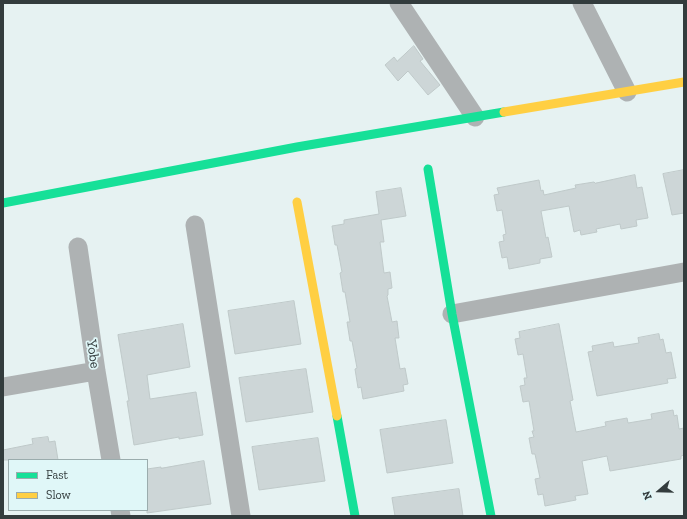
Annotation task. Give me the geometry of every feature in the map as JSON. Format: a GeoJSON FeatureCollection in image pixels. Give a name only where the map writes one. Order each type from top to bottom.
{"type":"FeatureCollection","features":[{"type":"Feature","properties":{"kind":"street"},"geometry":{"type":"LineString","coordinates":[[399,3],[475,117]]}},
{"type":"Feature","properties":{"kind":"street"},"geometry":{"type":"LineString","coordinates":[[582,3],[627,92]]}},
{"type":"Feature","properties":{"kind":"street"},"geometry":{"type":"LineString","coordinates":[[3,203],[297,147],[684,82]]}},
{"type":"Feature","properties":{"kind":"street"},"geometry":{"type":"LineString","coordinates":[[428,169],[452,314],[491,516]]}},
{"type":"Feature","properties":{"kind":"street"},"geometry":{"type":"LineString","coordinates":[[297,202],[355,516]]}},
{"type":"Feature","properties":{"kind":"street"},"geometry":{"type":"LineString","coordinates":[[195,225],[241,516]]}},
{"type":"Feature","properties":{"kind":"street","name":"Yobe"},"geometry":{"type":"LineString","coordinates":[[78,247],[111,459]]}},
{"type":"Feature","properties":{"kind":"street"},"geometry":{"type":"LineString","coordinates":[[452,314],[684,272]]}},
{"type":"Feature","properties":{"kind":"street"},"geometry":{"type":"LineString","coordinates":[[3,387],[96,370]]}},
{"type":"Feature","properties":{"kind":"building"},"geometry":{"type":"Polygon","coordinates":[[[414,46],[423,59],[420,61],[440,85],[428,95],[408,71],[398,81],[385,65],[394,57],[397,61],[414,46]]]}},
{"type":"Feature","properties":{"kind":"building"},"geometry":{"type":"Polygon","coordinates":[[[684,170],[684,213],[672,215],[663,174],[684,170]]]}},
{"type":"Feature","properties":{"kind":"building"},"geometry":{"type":"Polygon","coordinates":[[[635,175],[637,188],[642,187],[648,218],[636,220],[637,226],[621,229],[620,224],[596,229],[597,232],[581,235],[580,230],[574,232],[569,206],[541,211],[546,238],[548,237],[552,257],[540,259],[540,263],[509,269],[507,257],[502,258],[499,242],[504,241],[503,235],[506,234],[502,210],[497,211],[494,195],[499,194],[497,188],[539,180],[541,191],[543,190],[544,195],[576,188],[575,185],[595,183],[635,175]]]}},
{"type":"Feature","properties":{"kind":"building"},"geometry":{"type":"Polygon","coordinates":[[[401,188],[406,216],[381,220],[384,242],[380,242],[384,273],[390,272],[392,288],[388,289],[387,296],[392,322],[397,321],[399,338],[395,338],[400,369],[405,368],[408,384],[403,385],[404,391],[363,399],[361,387],[358,388],[355,369],[357,368],[347,322],[350,322],[340,273],[342,272],[332,226],[344,224],[344,220],[379,214],[376,192],[401,188]]]}},
{"type":"Feature","properties":{"kind":"building"},"geometry":{"type":"Polygon","coordinates":[[[294,301],[301,344],[235,354],[228,311],[294,301]]]}},
{"type":"Feature","properties":{"kind":"building"},"geometry":{"type":"Polygon","coordinates":[[[183,324],[190,367],[147,375],[150,399],[196,392],[203,435],[179,439],[179,437],[134,445],[127,401],[129,401],[118,335],[183,324]]]}},
{"type":"Feature","properties":{"kind":"building"},"geometry":{"type":"Polygon","coordinates":[[[559,324],[573,400],[570,401],[576,432],[606,426],[605,422],[627,418],[628,423],[652,419],[651,414],[673,410],[674,416],[677,415],[679,429],[684,428],[684,455],[681,456],[681,459],[610,471],[607,456],[582,461],[588,494],[575,496],[576,500],[545,506],[543,494],[538,495],[535,479],[540,478],[535,454],[532,454],[529,438],[534,437],[532,431],[534,431],[529,401],[523,402],[520,386],[525,385],[524,378],[527,378],[523,354],[518,355],[515,339],[520,338],[519,332],[559,324]]]}},
{"type":"Feature","properties":{"kind":"building"},"geometry":{"type":"Polygon","coordinates":[[[659,334],[660,340],[663,339],[666,353],[671,352],[676,378],[667,379],[668,383],[597,396],[588,352],[593,351],[592,346],[613,342],[614,347],[639,343],[638,338],[659,334]]]}},
{"type":"Feature","properties":{"kind":"building"},"geometry":{"type":"Polygon","coordinates":[[[306,369],[313,412],[246,422],[239,378],[306,369]]]}},
{"type":"Feature","properties":{"kind":"building"},"geometry":{"type":"Polygon","coordinates":[[[446,420],[453,463],[387,473],[380,430],[446,420]]]}},
{"type":"Feature","properties":{"kind":"building"},"geometry":{"type":"Polygon","coordinates":[[[48,437],[49,442],[55,441],[58,459],[3,460],[3,450],[33,444],[32,439],[48,437]]]}},
{"type":"Feature","properties":{"kind":"building"},"geometry":{"type":"Polygon","coordinates":[[[318,438],[325,481],[259,490],[252,447],[318,438]]]}},
{"type":"Feature","properties":{"kind":"building"},"geometry":{"type":"Polygon","coordinates":[[[204,461],[211,504],[147,513],[148,469],[204,461]]]}},
{"type":"Feature","properties":{"kind":"building"},"geometry":{"type":"Polygon","coordinates":[[[459,489],[463,516],[395,516],[392,498],[459,489]]]}},
{"type":"Feature","properties":{"kind":"traffic: fast"},"geometry":{"type":"LineString","coordinates":[[3,203],[297,147],[504,112]]}},
{"type":"Feature","properties":{"kind":"traffic: fast"},"geometry":{"type":"LineString","coordinates":[[428,169],[452,314],[491,516]]}},
{"type":"Feature","properties":{"kind":"traffic: fast"},"geometry":{"type":"LineString","coordinates":[[337,416],[355,516]]}},
{"type":"Feature","properties":{"kind":"traffic: slow"},"geometry":{"type":"LineString","coordinates":[[504,112],[684,82]]}},
{"type":"Feature","properties":{"kind":"traffic: slow"},"geometry":{"type":"LineString","coordinates":[[297,202],[337,416]]}}]}
